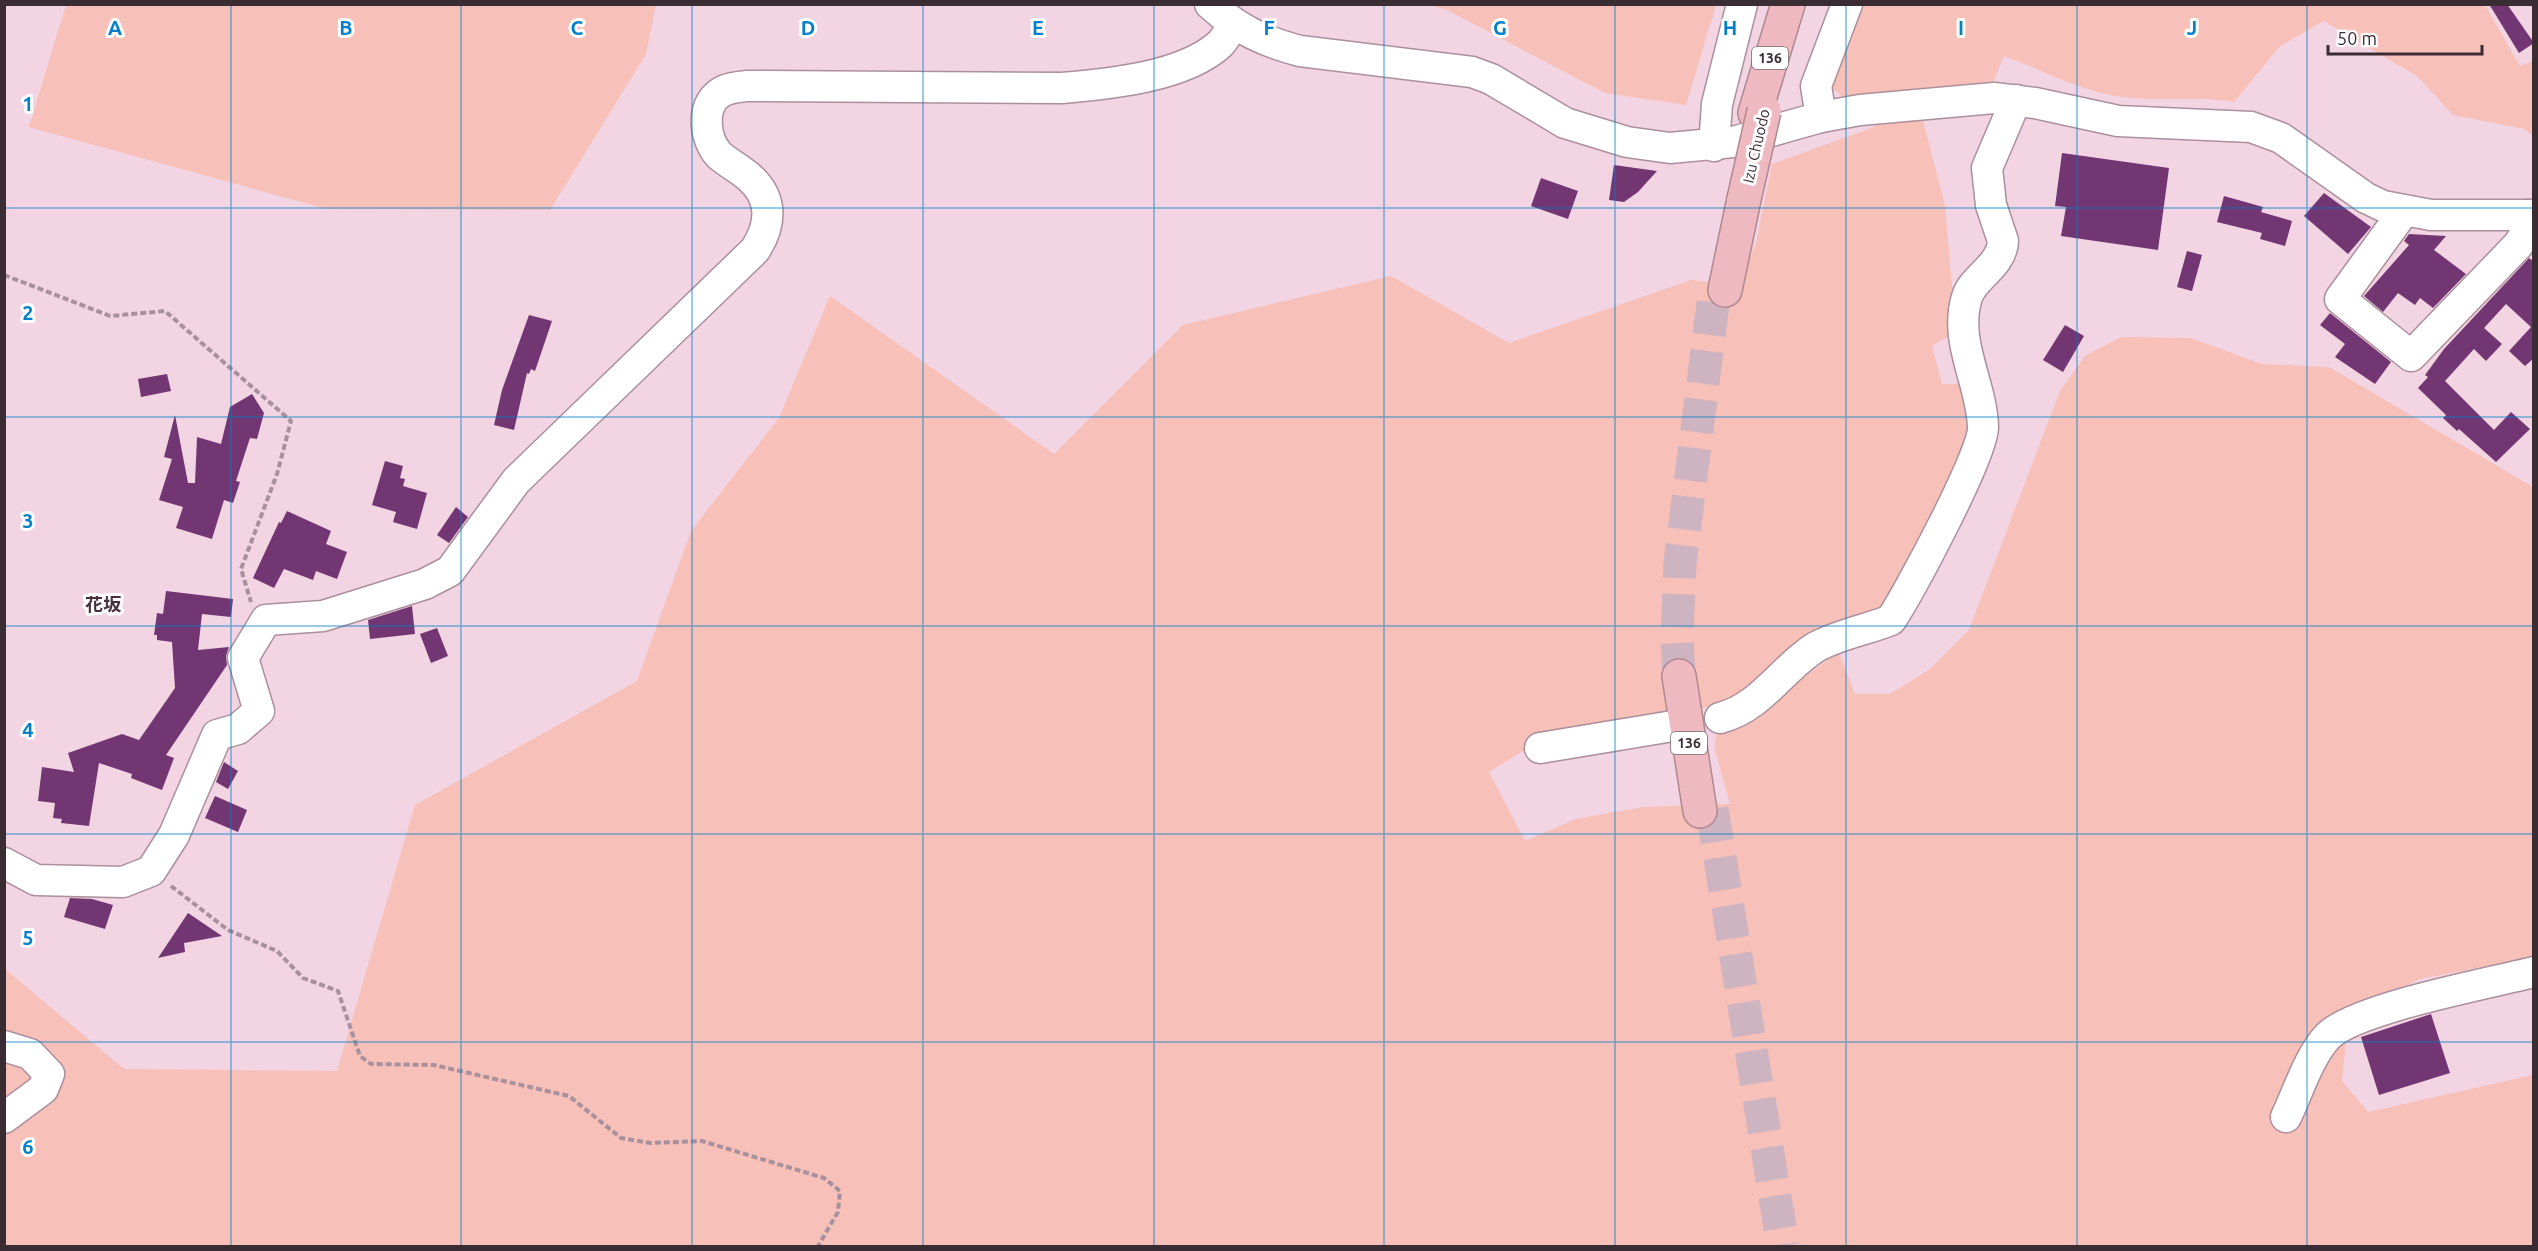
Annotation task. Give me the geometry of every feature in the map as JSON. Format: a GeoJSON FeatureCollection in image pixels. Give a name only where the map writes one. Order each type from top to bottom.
{"type":"FeatureCollection","features":[{"type":"Feature","properties":{"kind":"highway"},"geometry":{"type":"LineString","coordinates":[[1759,106],[1763,45],[1774,4]]}},
{"type":"Feature","properties":{"kind":"highway","name":"Izu Chuodo"},"geometry":{"type":"LineString","coordinates":[[1720,289],[1759,106],[1788,4]]}},
{"type":"Feature","properties":{"kind":"highway","name":"Izu Chuodo"},"geometry":{"type":"LineString","coordinates":[[1759,106],[1798,4]]}},
{"type":"Feature","properties":{"kind":"highway","name":"136"},"geometry":{"type":"LineString","coordinates":[[1685,675],[1706,810]]}},
{"type":"Feature","properties":{"kind":"street"},"geometry":{"type":"LineString","coordinates":[[1210,4],[1233,25],[1260,39],[1300,51],[1472,72],[1491,79],[1565,123],[1605,136],[1670,148],[1714,146],[1821,117],[1860,110],[1925,102],[1994,98],[2016,100],[2118,122],[2231,125],[2265,130],[2300,150],[2366,198],[2383,206],[2430,216],[2531,215],[2518,245],[2412,356],[2340,299],[2404,211]]}},
{"type":"Feature","properties":{"kind":"street"},"geometry":{"type":"LineString","coordinates":[[1714,146],[1717,104],[1742,4]]}},
{"type":"Feature","properties":{"kind":"street"},"geometry":{"type":"LineString","coordinates":[[1821,117],[1816,86],[1847,4]]}},
{"type":"Feature","properties":{"kind":"street"},"geometry":{"type":"LineString","coordinates":[[4,863],[36,880],[123,882],[151,871],[174,835],[217,735],[238,729],[259,711],[243,658],[266,620],[323,615],[425,584],[450,571],[516,481],[755,250],[768,225],[767,205],[758,187],[719,154],[709,138],[706,124],[713,101],[720,93],[747,86],[1062,88],[1097,85],[1130,79],[1197,60],[1221,43],[1233,25]]}},
{"type":"Feature","properties":{"kind":"street"},"geometry":{"type":"LineString","coordinates":[[1720,718],[1755,703],[1815,648],[1845,634],[1891,620],[1983,441],[1981,403],[1963,330],[1967,296],[2003,251],[2003,241],[1987,184],[1987,168],[2016,100]]}},
{"type":"Feature","properties":{"kind":"street"},"geometry":{"type":"LineString","coordinates":[[1540,748],[1679,725]]}},
{"type":"Feature","properties":{"kind":"street"},"geometry":{"type":"LineString","coordinates":[[2286,1118],[2314,1059],[2328,1036],[2340,1027],[2384,1010],[2534,972]]}},
{"type":"Feature","properties":{"kind":"street"},"geometry":{"type":"LineString","coordinates":[[4,1046],[30,1054],[49,1074],[43,1089],[4,1118]]}},
{"type":"Feature","properties":{"kind":"path"},"geometry":{"type":"LineString","coordinates":[[4,275],[110,316],[165,311],[291,421],[277,474],[241,569],[248,598],[266,620]]}},
{"type":"Feature","properties":{"kind":"path"},"geometry":{"type":"LineString","coordinates":[[151,871],[228,930],[278,951],[303,978],[339,992],[360,1056],[371,1064],[434,1065],[569,1096],[621,1138],[651,1143],[702,1141],[824,1178],[840,1191],[838,1212],[818,1246]]}},
{"type":"Feature","properties":{"kind":"shaded area"},"geometry":{"type":"Polygon","coordinates":[[[66,4],[656,5],[646,54],[550,210],[327,209],[29,127],[66,4]]]}},
{"type":"Feature","properties":{"kind":"shaded area"},"geometry":{"type":"Polygon","coordinates":[[[1429,5],[1716,5],[1686,105],[1605,93],[1447,10],[1429,5]]]}},
{"type":"Feature","properties":{"kind":"shaded area"},"geometry":{"type":"Polygon","coordinates":[[[1861,5],[2485,5],[2520,66],[2533,61],[2533,136],[2524,129],[2453,115],[2417,76],[2324,21],[2280,46],[2234,102],[2206,99],[2137,98],[2108,94],[2077,86],[2004,56],[1993,82],[1844,98],[1833,89],[1836,66],[1861,5]]]}},
{"type":"Feature","properties":{"kind":"shaded area"},"geometry":{"type":"Polygon","coordinates":[[[1922,117],[1945,205],[1956,332],[1932,346],[1942,384],[1963,384],[1974,420],[1885,619],[1732,702],[1536,743],[1489,772],[1525,841],[1576,819],[1643,807],[1730,804],[1715,750],[1716,731],[1753,713],[1839,652],[1855,694],[1890,694],[1930,669],[1969,630],[2060,391],[2085,356],[2121,337],[2191,338],[2262,364],[2329,367],[2533,487],[2533,957],[2420,979],[2349,1013],[2342,1081],[2368,1112],[2533,1075],[2533,1246],[5,1246],[4,968],[124,1069],[337,1071],[415,805],[637,681],[691,531],[779,418],[830,296],[1054,454],[1183,325],[1391,276],[1509,343],[1691,280],[1739,285],[1756,243],[1772,164],[1869,129],[1889,118],[1922,117]]]}},
{"type":"Feature","properties":{"kind":"building"},"geometry":{"type":"Polygon","coordinates":[[[2489,4],[2507,4],[2534,43],[2519,53],[2489,4]]]}},
{"type":"Feature","properties":{"kind":"building"},"geometry":{"type":"Polygon","coordinates":[[[2062,153],[2169,168],[2158,250],[2061,236],[2066,207],[2055,206],[2062,153]]]}},
{"type":"Feature","properties":{"kind":"building"},"geometry":{"type":"Polygon","coordinates":[[[1614,165],[1657,171],[1638,192],[1624,202],[1609,200],[1614,165]]]}},
{"type":"Feature","properties":{"kind":"building"},"geometry":{"type":"Polygon","coordinates":[[[1541,178],[1578,191],[1568,219],[1531,206],[1541,178]]]}},
{"type":"Feature","properties":{"kind":"building"},"geometry":{"type":"Polygon","coordinates":[[[2324,193],[2371,227],[2348,254],[2304,216],[2324,193]]]}},
{"type":"Feature","properties":{"kind":"building"},"geometry":{"type":"Polygon","coordinates":[[[2224,196],[2263,207],[2261,212],[2292,221],[2285,246],[2260,239],[2262,233],[2217,222],[2224,196]]]}},
{"type":"Feature","properties":{"kind":"building"},"geometry":{"type":"Polygon","coordinates":[[[2409,234],[2446,236],[2434,250],[2466,274],[2433,308],[2420,298],[2415,305],[2398,293],[2383,312],[2364,296],[2409,245],[2404,241],[2409,234]]]}},
{"type":"Feature","properties":{"kind":"building"},"geometry":{"type":"Polygon","coordinates":[[[2187,251],[2202,255],[2192,291],[2177,287],[2187,251]]]}},
{"type":"Feature","properties":{"kind":"building"},"geometry":{"type":"Polygon","coordinates":[[[2529,258],[2534,262],[2534,358],[2525,366],[2509,351],[2531,327],[2506,304],[2484,328],[2502,344],[2486,361],[2474,349],[2445,381],[2494,430],[2511,412],[2530,429],[2496,462],[2443,418],[2446,415],[2418,388],[2428,377],[2425,375],[2444,349],[2529,258]]]}},
{"type":"Feature","properties":{"kind":"building"},"geometry":{"type":"Polygon","coordinates":[[[2330,313],[2391,362],[2375,384],[2335,357],[2345,344],[2320,325],[2330,313]]]}},
{"type":"Feature","properties":{"kind":"building"},"geometry":{"type":"Polygon","coordinates":[[[529,315],[552,321],[535,371],[531,369],[529,374],[527,373],[514,430],[494,425],[502,390],[529,315]]]}},
{"type":"Feature","properties":{"kind":"building"},"geometry":{"type":"Polygon","coordinates":[[[2065,325],[2084,336],[2063,372],[2043,360],[2065,325]]]}},
{"type":"Feature","properties":{"kind":"building"},"geometry":{"type":"Polygon","coordinates":[[[167,374],[171,391],[141,397],[138,379],[167,374]]]}},
{"type":"Feature","properties":{"kind":"building"},"geometry":{"type":"Polygon","coordinates":[[[252,394],[264,413],[257,439],[250,438],[236,481],[240,482],[233,503],[224,500],[212,539],[176,528],[183,507],[159,500],[172,459],[164,457],[175,415],[188,483],[195,483],[197,437],[221,444],[230,407],[252,394]]]}},
{"type":"Feature","properties":{"kind":"building"},"geometry":{"type":"Polygon","coordinates":[[[385,461],[403,466],[400,478],[405,479],[403,486],[427,493],[417,529],[393,522],[396,512],[372,505],[385,461]]]}},
{"type":"Feature","properties":{"kind":"building"},"geometry":{"type":"Polygon","coordinates":[[[456,507],[468,517],[449,543],[437,535],[456,507]]]}},
{"type":"Feature","properties":{"kind":"building"},"geometry":{"type":"Polygon","coordinates":[[[287,511],[331,531],[326,544],[347,552],[337,579],[316,571],[313,580],[284,569],[274,588],[253,578],[279,522],[281,523],[287,511]]]}},
{"type":"Feature","properties":{"kind":"building"},"geometry":{"type":"Polygon","coordinates":[[[166,591],[233,599],[231,617],[202,614],[198,650],[229,647],[226,656],[227,665],[166,755],[174,758],[162,790],[131,778],[132,774],[99,763],[89,826],[61,823],[62,819],[53,818],[55,803],[38,801],[42,767],[74,772],[68,753],[122,734],[139,740],[175,688],[172,642],[157,640],[157,635],[154,635],[157,613],[163,614],[166,591]]]}},
{"type":"Feature","properties":{"kind":"building"},"geometry":{"type":"Polygon","coordinates":[[[412,606],[415,634],[370,639],[368,620],[412,606]]]}},
{"type":"Feature","properties":{"kind":"building"},"geometry":{"type":"Polygon","coordinates":[[[437,628],[448,656],[431,663],[420,634],[437,628]]]}},
{"type":"Feature","properties":{"kind":"building"},"geometry":{"type":"Polygon","coordinates":[[[224,762],[238,771],[228,789],[216,782],[224,762]]]}},
{"type":"Feature","properties":{"kind":"building"},"geometry":{"type":"Polygon","coordinates":[[[215,796],[247,810],[238,832],[205,818],[215,796]]]}},
{"type":"Feature","properties":{"kind":"building"},"geometry":{"type":"Polygon","coordinates":[[[70,898],[92,899],[113,905],[105,929],[64,917],[70,898]]]}},
{"type":"Feature","properties":{"kind":"building"},"geometry":{"type":"Polygon","coordinates":[[[188,913],[222,936],[184,943],[185,952],[158,958],[188,913]]]}},
{"type":"Feature","properties":{"kind":"building"},"geometry":{"type":"Polygon","coordinates":[[[2431,1014],[2450,1073],[2379,1095],[2361,1037],[2431,1014]]]}},
{"type":"Feature","properties":{"kind":"tunnel"},"geometry":{"type":"LineString","coordinates":[[1679,676],[1677,637],[1680,563],[1715,288]]}},
{"type":"Feature","properties":{"kind":"tunnel"},"geometry":{"type":"LineString","coordinates":[[1712,809],[1783,1246]]}},
{"type":"Feature","properties":{"kind":"district","name":"花坂"},"geometry":{"type":"Point","coordinates":[103,604]}}]}
